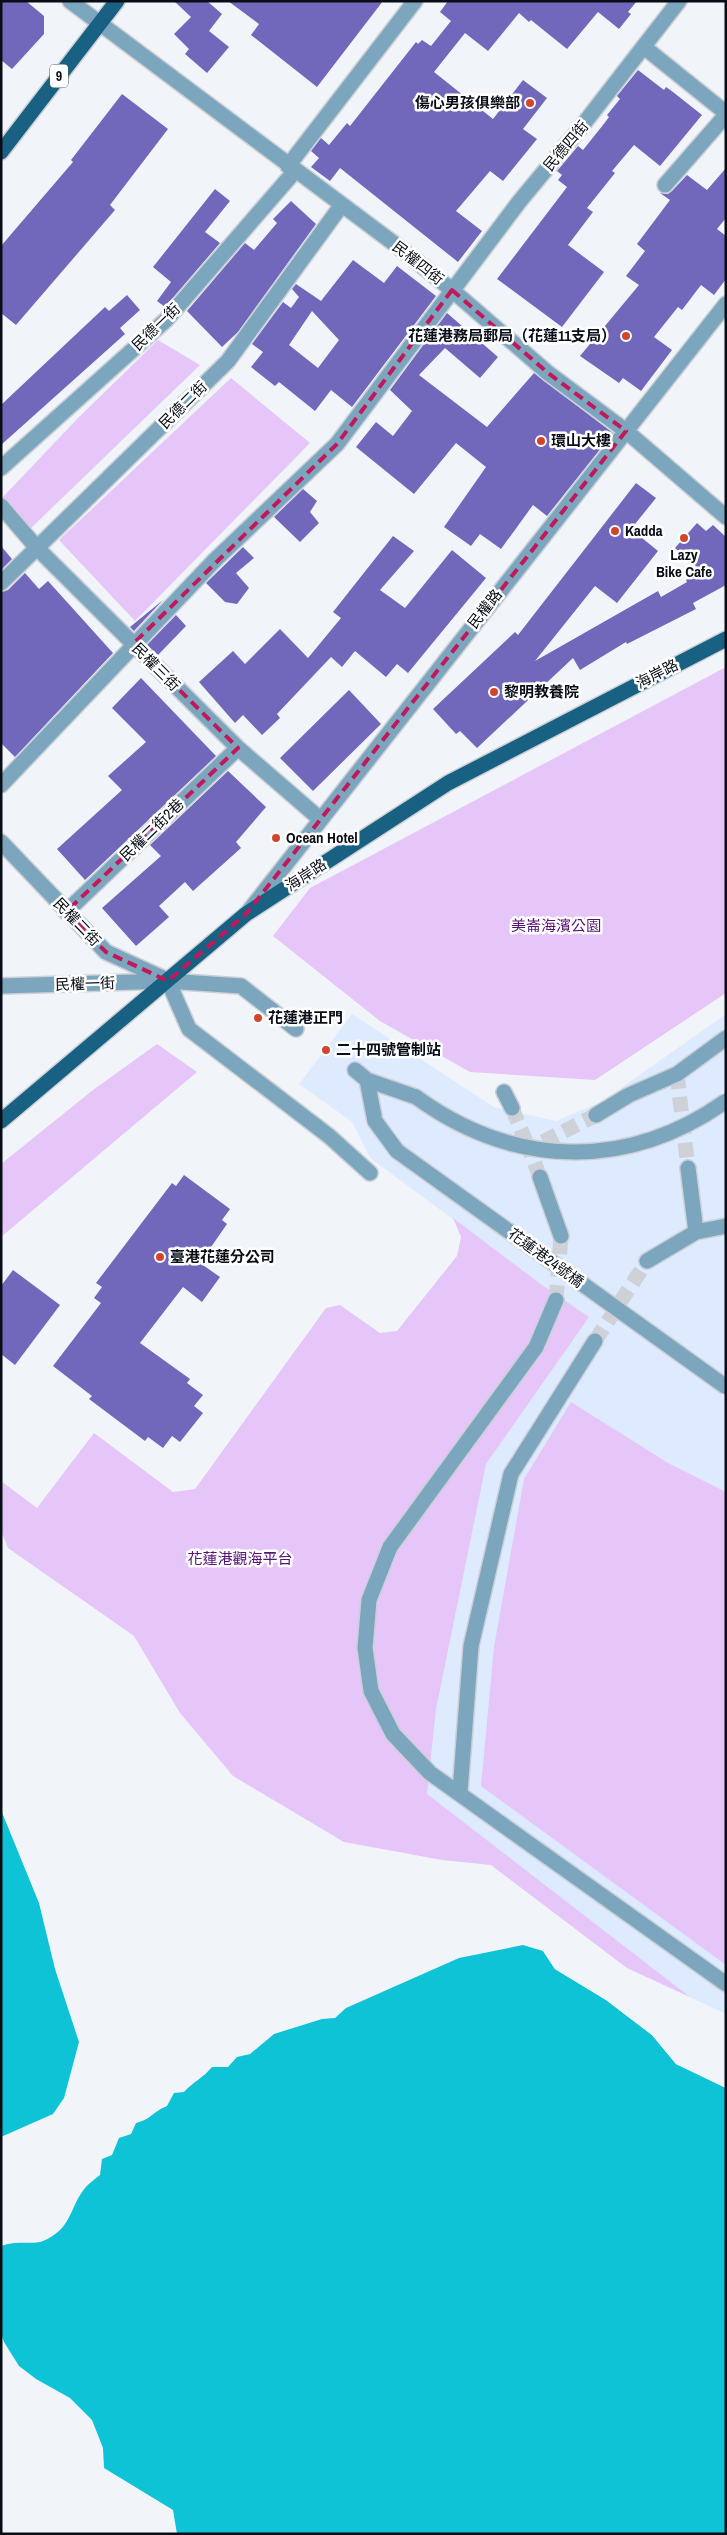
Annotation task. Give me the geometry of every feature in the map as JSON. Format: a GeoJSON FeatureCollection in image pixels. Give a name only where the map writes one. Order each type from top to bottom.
{"type":"FeatureCollection","features":[{"type":"Feature","properties":{"kind":"main road","name":"9"},"geometry":{"type":"LineString","coordinates":[[1,152],[117,1]]}},
{"type":"Feature","properties":{"kind":"main road","name":"海岸路"},"geometry":{"type":"LineString","coordinates":[[1,1121],[246,914],[448,782],[726,638]]}},
{"type":"Feature","properties":{"kind":"street","name":"民權四街"},"geometry":{"type":"LineString","coordinates":[[70,1],[452,290],[548,373],[626,431],[726,517]]}},
{"type":"Feature","properties":{"kind":"street","name":"民德一街"},"geometry":{"type":"LineString","coordinates":[[1,468],[166,320],[292,169],[415,1]]}},
{"type":"Feature","properties":{"kind":"street","name":"民德四街"},"geometry":{"type":"LineString","coordinates":[[1,785],[132,644],[215,560],[337,444],[518,202],[679,1]]}},
{"type":"Feature","properties":{"kind":"street"},"geometry":{"type":"LineString","coordinates":[[644,47],[725,118],[665,185]]}},
{"type":"Feature","properties":{"kind":"street","name":"民德二街"},"geometry":{"type":"LineString","coordinates":[[1,583],[228,360],[341,206]]}},
{"type":"Feature","properties":{"kind":"street","name":"民權路"},"geometry":{"type":"LineString","coordinates":[[246,914],[726,304]]}},
{"type":"Feature","properties":{"kind":"street","name":"民權三街"},"geometry":{"type":"LineString","coordinates":[[1,506],[37,548],[132,644],[238,748],[320,819]]}},
{"type":"Feature","properties":{"kind":"street","name":"民權二街2巷"},"geometry":{"type":"LineString","coordinates":[[66,912],[238,748]]}},
{"type":"Feature","properties":{"kind":"street","name":"民權二街"},"geometry":{"type":"LineString","coordinates":[[1,842],[28,867],[66,912],[106,952],[168,981]]}},
{"type":"Feature","properties":{"kind":"street"},"geometry":{"type":"LineString","coordinates":[[168,981],[188,1029],[330,1136],[370,1173]]}},
{"type":"Feature","properties":{"kind":"street","name":"民權一街"},"geometry":{"type":"LineString","coordinates":[[1,986],[168,981],[241,986],[296,1029]]}},
{"type":"Feature","properties":{"kind":"street"},"geometry":{"type":"LineString","coordinates":[[596,1115],[629,1095],[677,1074],[726,1038]]}},
{"type":"Feature","properties":{"kind":"street"},"geometry":{"type":"LineString","coordinates":[[355,1070],[368,1080],[416,1097],[452,1121],[484,1135],[508,1143],[560,1152],[611,1149],[661,1137],[699,1120],[726,1101]]}},
{"type":"Feature","properties":{"kind":"street","name":"花蓮港24號橋"},"geometry":{"type":"LineString","coordinates":[[368,1080],[375,1121],[397,1151],[726,1387]]}},
{"type":"Feature","properties":{"kind":"street"},"geometry":{"type":"LineString","coordinates":[[504,1092],[512,1108]]}},
{"type":"Feature","properties":{"kind":"street"},"geometry":{"type":"LineString","coordinates":[[688,1168],[696,1232]]}},
{"type":"Feature","properties":{"kind":"street"},"geometry":{"type":"LineString","coordinates":[[540,1177],[562,1236]]}},
{"type":"Feature","properties":{"kind":"street"},"geometry":{"type":"LineString","coordinates":[[647,1261],[696,1232],[726,1226]]}},
{"type":"Feature","properties":{"kind":"street"},"geometry":{"type":"LineString","coordinates":[[556,1300],[536,1347],[390,1547],[369,1600],[364,1648],[371,1691],[393,1734],[430,1773],[460,1792],[726,1984]]}},
{"type":"Feature","properties":{"kind":"street"},"geometry":{"type":"LineString","coordinates":[[460,1792],[471,1646],[511,1474],[595,1341]]}},
{"type":"Feature","properties":{"kind":"highlighted area"},"geometry":{"type":"Polygon","coordinates":[[[452,290],[548,373],[626,431],[246,914],[168,981],[106,952],[66,912],[238,748],[133,644],[337,444],[452,290]]]}},
{"type":"Feature","properties":{"kind":"shaded area"},"geometry":{"type":"Polygon","coordinates":[[[352,1014],[494,1107],[556,1121],[601,1102],[726,1014],[726,2014],[627,1968],[258,1677],[542,1285],[370,1158],[352,1122],[299,1084],[352,1014]]]}},
{"type":"Feature","properties":{"kind":"green space"},"geometry":{"type":"Polygon","coordinates":[[[158,340],[200,365],[28,531],[1,499],[78,418],[158,340]]]}},
{"type":"Feature","properties":{"kind":"green space"},"geometry":{"type":"Polygon","coordinates":[[[231,378],[310,443],[135,621],[59,540],[231,378]]]}},
{"type":"Feature","properties":{"kind":"green space","name":"美崙海濱公園"},"geometry":{"type":"Polygon","coordinates":[[[726,667],[726,993],[595,1080],[470,1072],[380,1021],[273,936],[310,888],[726,667]]]}},
{"type":"Feature","properties":{"kind":"green space"},"geometry":{"type":"Polygon","coordinates":[[[157,1044],[197,1072],[1,1237],[1,1164],[93,1090],[157,1044]]]}},
{"type":"Feature","properties":{"kind":"green space","name":"花蓮港觀海平台"},"geometry":{"type":"Polygon","coordinates":[[[453,1218],[542,1285],[589,1317],[486,1464],[436,1709],[427,1794],[690,1997],[627,1968],[491,1865],[442,1860],[344,1842],[233,1776],[180,1713],[134,1636],[8,1548],[1,1531],[1,1481],[37,1508],[94,1433],[173,1492],[195,1489],[326,1308],[340,1305],[380,1333],[397,1331],[457,1256],[461,1237],[453,1218]]]}},
{"type":"Feature","properties":{"kind":"green space"},"geometry":{"type":"Polygon","coordinates":[[[571,1402],[668,1463],[726,1492],[726,1965],[481,1786],[494,1647],[524,1479],[571,1402]]]}},
{"type":"Feature","properties":{"kind":"water"},"geometry":{"type":"Polygon","coordinates":[[[1,1810],[39,1903],[55,1969],[79,2042],[64,2098],[53,2114],[1,2137],[1,1810]]]}},
{"type":"Feature","properties":{"kind":"water"},"geometry":{"type":"Polygon","coordinates":[[[523,1945],[543,1951],[555,1969],[606,2000],[652,2035],[676,2064],[726,2088],[726,2534],[177,2534],[173,2510],[104,2468],[103,2448],[92,2420],[70,2398],[36,2379],[19,2366],[4,2342],[1,2333],[1,2246],[13,2243],[43,2241],[60,2230],[69,2218],[85,2188],[100,2175],[102,2159],[112,2155],[119,2138],[131,2134],[136,2123],[145,2120],[167,2106],[174,2093],[184,2092],[212,2067],[228,2067],[237,2057],[250,2054],[274,2034],[322,2019],[335,2018],[346,2008],[459,1958],[523,1945]]]}},
{"type":"Feature","properties":{"kind":"pier"},"geometry":{"type":"Polygon","coordinates":[[[541,1948],[545,1950],[556,1967],[607,1998],[653,2033],[678,2062],[721,2082],[726,2085],[726,2088],[676,2064],[652,2035],[606,2000],[555,1969],[541,1948]]]}},
{"type":"Feature","properties":{"kind":"building"},"geometry":{"type":"Polygon","coordinates":[[[1,1],[26,1],[44,16],[44,34],[12,69],[1,60],[1,1]]]}},
{"type":"Feature","properties":{"kind":"building"},"geometry":{"type":"Polygon","coordinates":[[[174,1],[207,1],[222,14],[209,31],[229,47],[207,73],[185,54],[189,49],[174,34],[191,17],[174,1]]]}},
{"type":"Feature","properties":{"kind":"building"},"geometry":{"type":"Polygon","coordinates":[[[228,1],[383,1],[317,87],[251,35],[259,24],[228,1]]]}},
{"type":"Feature","properties":{"kind":"building"},"geometry":{"type":"Polygon","coordinates":[[[448,1],[637,1],[628,12],[631,14],[619,29],[598,12],[567,49],[531,20],[529,22],[519,13],[488,51],[465,33],[434,72],[493,119],[523,80],[547,98],[523,129],[537,139],[503,181],[490,171],[456,211],[482,231],[458,262],[340,168],[330,181],[311,167],[319,158],[311,151],[321,138],[329,145],[347,123],[350,126],[416,42],[418,44],[422,40],[431,46],[451,21],[440,12],[448,1]]]}},
{"type":"Feature","properties":{"kind":"building"},"geometry":{"type":"Polygon","coordinates":[[[638,70],[664,90],[666,87],[702,115],[660,166],[634,145],[612,171],[615,173],[587,208],[593,212],[568,245],[604,272],[562,327],[497,279],[567,187],[558,180],[562,175],[557,171],[578,146],[583,150],[609,117],[607,115],[620,99],[617,96],[638,70]]]}},
{"type":"Feature","properties":{"kind":"building"},"geometry":{"type":"Polygon","coordinates":[[[122,94],[168,129],[110,205],[115,210],[16,325],[1,313],[1,246],[73,162],[71,160],[122,94]]]}},
{"type":"Feature","properties":{"kind":"building"},"geometry":{"type":"Polygon","coordinates":[[[726,168],[726,218],[717,229],[726,236],[726,279],[714,295],[701,285],[682,310],[678,307],[654,337],[672,350],[641,391],[623,378],[619,383],[580,356],[639,285],[626,276],[645,251],[637,244],[670,200],[660,193],[668,194],[687,175],[707,190],[726,168]]]}},
{"type":"Feature","properties":{"kind":"building"},"geometry":{"type":"Polygon","coordinates":[[[215,189],[230,201],[205,232],[220,243],[165,307],[157,301],[171,282],[153,267],[215,189]]]}},
{"type":"Feature","properties":{"kind":"building"},"geometry":{"type":"Polygon","coordinates":[[[291,201],[316,224],[238,332],[222,347],[187,311],[245,243],[254,250],[277,223],[273,219],[291,201]]]}},
{"type":"Feature","properties":{"kind":"building"},"geometry":{"type":"Polygon","coordinates":[[[353,260],[384,283],[397,266],[436,296],[352,407],[331,390],[315,411],[279,382],[275,386],[251,367],[263,352],[252,344],[283,302],[291,308],[299,297],[292,289],[296,284],[321,301],[353,260]],[[312,311],[289,345],[318,368],[339,340],[312,311]]]}},
{"type":"Feature","properties":{"kind":"building"},"geometry":{"type":"Polygon","coordinates":[[[127,295],[140,310],[120,328],[125,334],[1,445],[1,405],[105,307],[109,311],[127,295]]]}},
{"type":"Feature","properties":{"kind":"building"},"geometry":{"type":"Polygon","coordinates":[[[447,313],[498,357],[480,378],[445,348],[419,375],[487,427],[534,373],[613,433],[547,516],[533,505],[501,549],[480,534],[471,546],[444,527],[486,467],[456,443],[414,494],[356,447],[376,422],[393,436],[412,411],[390,390],[447,313]]]}},
{"type":"Feature","properties":{"kind":"building"},"geometry":{"type":"Polygon","coordinates":[[[636,483],[656,498],[631,529],[658,551],[617,603],[595,586],[535,661],[658,591],[661,597],[687,582],[686,580],[690,578],[687,573],[697,567],[675,548],[697,523],[706,531],[713,525],[726,537],[726,585],[693,603],[696,609],[627,644],[626,642],[580,670],[573,658],[477,748],[460,731],[456,734],[433,709],[515,632],[518,635],[636,483]]]}},
{"type":"Feature","properties":{"kind":"building"},"geometry":{"type":"Polygon","coordinates":[[[303,489],[317,501],[310,512],[319,523],[300,542],[274,517],[303,489]]]}},
{"type":"Feature","properties":{"kind":"building"},"geometry":{"type":"Polygon","coordinates":[[[393,536],[414,551],[380,590],[405,608],[452,550],[486,578],[408,673],[397,664],[386,677],[355,651],[342,667],[331,657],[277,714],[280,718],[262,735],[243,715],[235,723],[199,682],[233,651],[245,664],[280,629],[308,658],[341,618],[333,612],[393,536]]]}},
{"type":"Feature","properties":{"kind":"building"},"geometry":{"type":"Polygon","coordinates":[[[1,546],[12,559],[1,570],[1,546]]]}},
{"type":"Feature","properties":{"kind":"building"},"geometry":{"type":"Polygon","coordinates":[[[243,547],[254,558],[236,573],[249,588],[237,604],[225,602],[206,583],[243,547]]]}},
{"type":"Feature","properties":{"kind":"building"},"geometry":{"type":"Polygon","coordinates":[[[25,573],[39,589],[48,581],[113,653],[15,757],[1,743],[1,592],[8,590],[25,573]]]}},
{"type":"Feature","properties":{"kind":"building"},"geometry":{"type":"Polygon","coordinates":[[[163,600],[134,631],[130,627],[163,600]]]}},
{"type":"Feature","properties":{"kind":"building"},"geometry":{"type":"Polygon","coordinates":[[[176,615],[186,626],[158,655],[147,645],[176,615]]]}},
{"type":"Feature","properties":{"kind":"building"},"geometry":{"type":"Polygon","coordinates":[[[141,678],[216,756],[85,880],[57,849],[122,790],[108,776],[146,742],[112,708],[141,678]]]}},
{"type":"Feature","properties":{"kind":"building"},"geometry":{"type":"Polygon","coordinates":[[[349,690],[381,724],[313,791],[280,758],[349,690]]]}},
{"type":"Feature","properties":{"kind":"building"},"geometry":{"type":"Polygon","coordinates":[[[228,771],[266,807],[236,842],[241,848],[193,891],[185,882],[159,906],[169,917],[136,946],[102,908],[161,856],[150,845],[228,771]]]}},
{"type":"Feature","properties":{"kind":"building"},"geometry":{"type":"Polygon","coordinates":[[[184,1175],[230,1209],[222,1220],[227,1224],[200,1263],[220,1277],[202,1302],[183,1287],[140,1343],[190,1379],[187,1383],[203,1395],[194,1406],[203,1413],[180,1442],[172,1436],[163,1448],[148,1437],[145,1441],[89,1399],[92,1396],[53,1366],[101,1303],[94,1298],[102,1287],[96,1283],[172,1183],[176,1186],[184,1175]]]}},
{"type":"Feature","properties":{"kind":"building"},"geometry":{"type":"Polygon","coordinates":[[[13,1270],[60,1305],[15,1365],[1,1354],[1,1286],[13,1270]]]}},
{"type":"Feature","properties":{"kind":"tunnel"},"geometry":{"type":"LineString","coordinates":[[677,1074],[688,1168]]}},
{"type":"Feature","properties":{"kind":"tunnel"},"geometry":{"type":"LineString","coordinates":[[512,1108],[529,1149]]}},
{"type":"Feature","properties":{"kind":"tunnel"},"geometry":{"type":"LineString","coordinates":[[540,1177],[529,1149],[596,1115]]}},
{"type":"Feature","properties":{"kind":"tunnel"},"geometry":{"type":"LineString","coordinates":[[556,1300],[561,1236]]}},
{"type":"Feature","properties":{"kind":"tunnel"},"geometry":{"type":"LineString","coordinates":[[595,1341],[647,1261]]}},
{"type":"Feature","properties":{"kind":"place","name":"傷心男孩俱樂部"},"geometry":{"type":"Point","coordinates":[530,103]}},
{"type":"Feature","properties":{"kind":"place","name":"花蓮港務局郵局（花蓮11支局）"},"geometry":{"type":"Point","coordinates":[626,336]}},
{"type":"Feature","properties":{"kind":"place","name":"環山大樓"},"geometry":{"type":"Point","coordinates":[541,441]}},
{"type":"Feature","properties":{"kind":"place","name":"Kadda"},"geometry":{"type":"Point","coordinates":[615,531]}},
{"type":"Feature","properties":{"kind":"place","name":"Lazy Bike Cafe"},"geometry":{"type":"Point","coordinates":[684,538]}},
{"type":"Feature","properties":{"kind":"place","name":"黎明教養院"},"geometry":{"type":"Point","coordinates":[494,692]}},
{"type":"Feature","properties":{"kind":"place","name":"Ocean Hotel"},"geometry":{"type":"Point","coordinates":[276,838]}},
{"type":"Feature","properties":{"kind":"place","name":"花蓮港正門"},"geometry":{"type":"Point","coordinates":[258,1018]}},
{"type":"Feature","properties":{"kind":"place","name":"二十四號管制站"},"geometry":{"type":"Point","coordinates":[326,1050]}},
{"type":"Feature","properties":{"kind":"place","name":"臺港花蓮分公司"},"geometry":{"type":"Point","coordinates":[160,1257]}}]}
